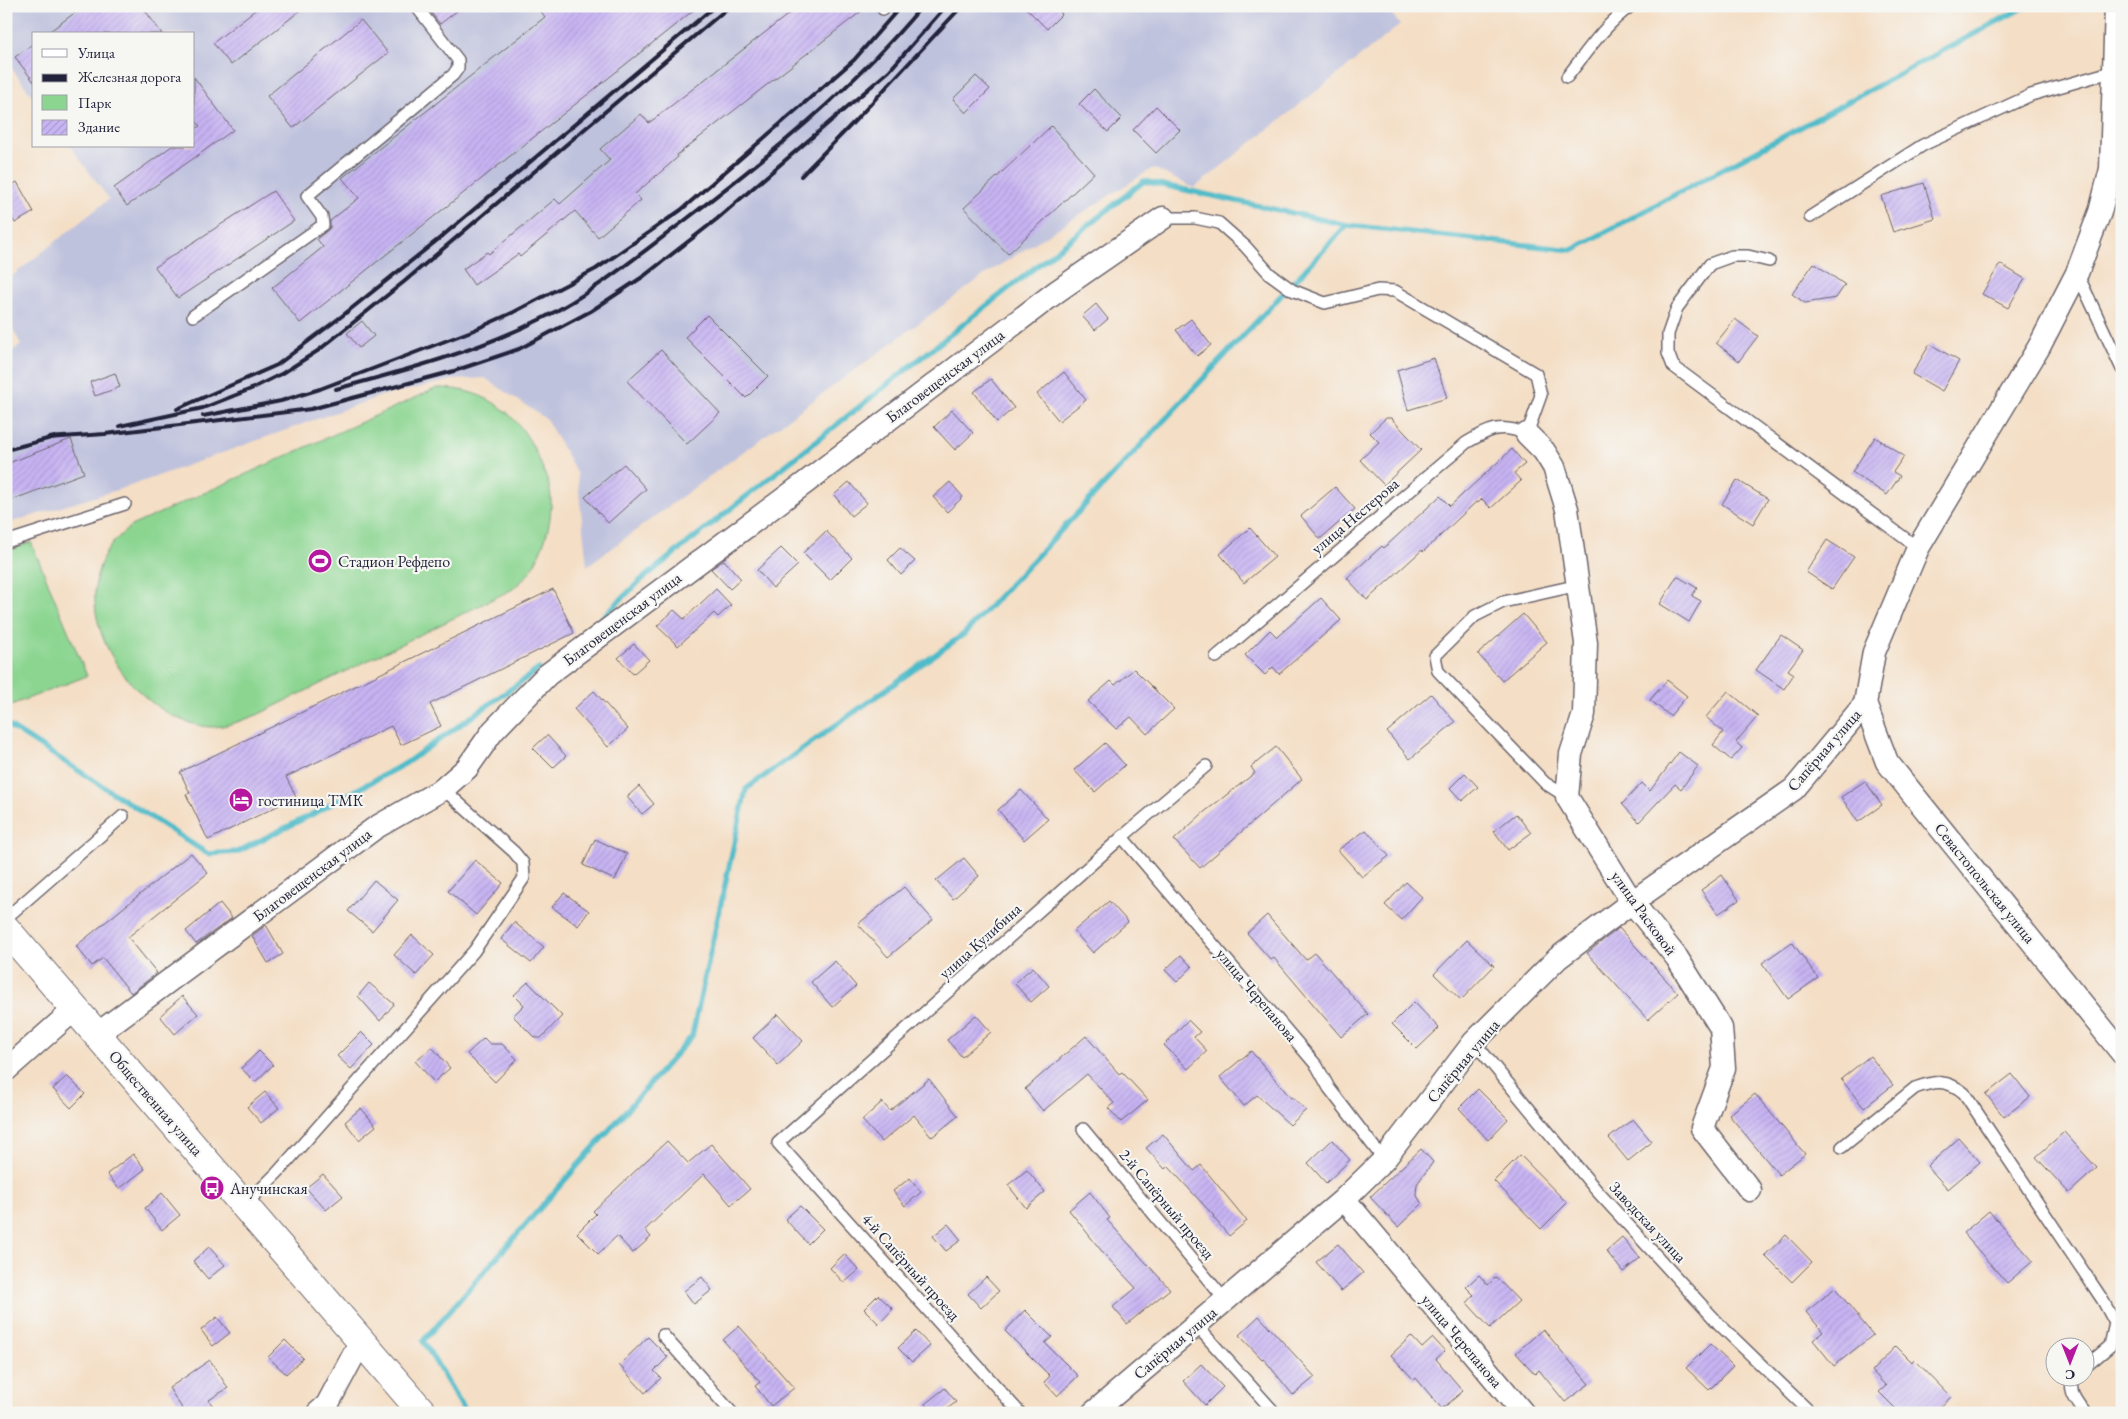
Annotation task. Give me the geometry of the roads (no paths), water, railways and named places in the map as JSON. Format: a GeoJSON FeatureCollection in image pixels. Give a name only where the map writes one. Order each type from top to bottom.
{"type":"FeatureCollection","features":[{"type":"Feature","properties":{"kind":"main road","name":"Общественная улица"},"geometry":{"type":"LineString","coordinates":[[6,930],[423,1413]]}},
{"type":"Feature","properties":{"kind":"street"},"geometry":{"type":"LineString","coordinates":[[1865,704],[1874,652],[1918,548],[2039,347],[2076,273],[2100,212],[2111,169],[2116,6]]}},
{"type":"Feature","properties":{"kind":"street","name":"Благовещенская улица"},"geometry":{"type":"LineString","coordinates":[[96,1035],[375,828],[443,789],[468,768],[493,731],[546,675],[805,483],[1056,292],[1162,218]]}},
{"type":"Feature","properties":{"kind":"street"},"geometry":{"type":"LineString","coordinates":[[1527,434],[1544,451],[1554,467],[1568,509],[1586,643],[1584,714],[1571,754],[1567,797]]}},
{"type":"Feature","properties":{"kind":"street","name":"Сапёрная улица"},"geometry":{"type":"LineString","coordinates":[[1093,1413],[1344,1199],[1384,1160],[1474,1042],[1558,958],[1632,902],[1794,789],[1865,704]]}},
{"type":"Feature","properties":{"kind":"street","name":"Севастопольская улица"},"geometry":{"type":"LineString","coordinates":[[1865,704],[1887,762],[2122,1053]]}},
{"type":"Feature","properties":{"kind":"street","name":"улица Расковой"},"geometry":{"type":"LineString","coordinates":[[1567,797],[1632,902],[1677,958],[1721,1028],[1724,1068],[1702,1128],[1750,1190]]}},
{"type":"Feature","properties":{"kind":"street"},"geometry":{"type":"LineString","coordinates":[[6,1070],[75,1009]]}},
{"type":"Feature","properties":{"kind":"street","name":"улица Черепанова"},"geometry":{"type":"LineString","coordinates":[[1344,1199],[1523,1413]]}},
{"type":"Feature","properties":{"kind":"street"},"geometry":{"type":"LineString","coordinates":[[318,1413],[327,1405],[362,1341]]}},
{"type":"Feature","properties":{"kind":"lane"},"geometry":{"type":"LineString","coordinates":[[193,316],[323,225],[322,217],[307,196],[453,76],[458,68],[458,60],[416,6]]}},
{"type":"Feature","properties":{"kind":"lane"},"geometry":{"type":"LineString","coordinates":[[1566,77],[1607,27],[1631,6]]}},
{"type":"Feature","properties":{"kind":"lane"},"geometry":{"type":"LineString","coordinates":[[1810,217],[1923,145],[2031,95],[2114,71]]}},
{"type":"Feature","properties":{"kind":"lane"},"geometry":{"type":"LineString","coordinates":[[1162,218],[1195,218],[1219,223],[1245,246],[1270,274],[1292,290],[1325,302],[1378,290],[1395,291],[1536,374],[1541,395],[1527,434]]}},
{"type":"Feature","properties":{"kind":"lane"},"geometry":{"type":"LineString","coordinates":[[1769,261],[1748,256],[1732,256],[1710,264],[1677,308],[1668,334],[1668,353],[1673,366],[1918,548]]}},
{"type":"Feature","properties":{"kind":"lane"},"geometry":{"type":"LineString","coordinates":[[2076,273],[2122,369]]}},
{"type":"Feature","properties":{"kind":"lane","name":"улица Нестерова"},"geometry":{"type":"LineString","coordinates":[[1216,657],[1466,443],[1488,430],[1511,428],[1527,434]]}},
{"type":"Feature","properties":{"kind":"lane"},"geometry":{"type":"LineString","coordinates":[[6,542],[125,504]]}},
{"type":"Feature","properties":{"kind":"lane","name":"улица Расковой"},"geometry":{"type":"LineString","coordinates":[[1567,797],[1545,783],[1438,671],[1435,656],[1475,616],[1502,602],[1579,585]]}},
{"type":"Feature","properties":{"kind":"lane","name":"улица Кулибина"},"geometry":{"type":"LineString","coordinates":[[778,1142],[1122,837],[1206,766]]}},
{"type":"Feature","properties":{"kind":"lane"},"geometry":{"type":"LineString","coordinates":[[244,1206],[278,1172],[474,952],[524,878],[523,863],[514,852],[443,789]]}},
{"type":"Feature","properties":{"kind":"lane"},"geometry":{"type":"LineString","coordinates":[[6,918],[123,816]]}},
{"type":"Feature","properties":{"kind":"lane","name":"улица Черепанова"},"geometry":{"type":"LineString","coordinates":[[1122,837],[1317,1066],[1329,1088],[1384,1160]]}},
{"type":"Feature","properties":{"kind":"lane","name":"Заводская улица"},"geometry":{"type":"LineString","coordinates":[[1474,1042],[1597,1191],[1720,1325],[1811,1413]]}},
{"type":"Feature","properties":{"kind":"lane"},"geometry":{"type":"LineString","coordinates":[[1842,1147],[1915,1088],[1942,1082],[1955,1085],[1964,1093],[2102,1299],[2115,1323],[2110,1346],[2096,1358]]}},
{"type":"Feature","properties":{"kind":"lane","name":"2-й Сапёрный проезд"},"geometry":{"type":"LineString","coordinates":[[1083,1129],[1225,1300]]}},
{"type":"Feature","properties":{"kind":"lane","name":"4-й Сапёрный проезд"},"geometry":{"type":"LineString","coordinates":[[778,1142],[1020,1413]]}},
{"type":"Feature","properties":{"kind":"lane"},"geometry":{"type":"LineString","coordinates":[[1196,1325],[1275,1413]]}},
{"type":"Feature","properties":{"kind":"lane"},"geometry":{"type":"LineString","coordinates":[[663,1336],[732,1413]]}},
{"type":"Feature","properties":{"kind":"lane"},"geometry":{"type":"LineString","coordinates":[[2071,1386],[2071,1392],[2085,1413]]}},
{"type":"Feature","properties":{"kind":"waterway"},"geometry":{"type":"LineString","coordinates":[[466,1413],[423,1341],[692,1036],[746,789],[964,634],[1347,225],[1572,250],[2026,6]]}},
{"type":"Feature","properties":{"kind":"waterway"},"geometry":{"type":"LineString","coordinates":[[586,633],[641,580],[1144,181],[1347,225]]}},
{"type":"Feature","properties":{"kind":"waterway"},"geometry":{"type":"LineString","coordinates":[[6,724],[208,854],[237,852],[311,815],[406,763],[539,669]]}},
{"type":"Feature","properties":{"kind":"railway"},"geometry":{"type":"LineString","coordinates":[[177,409],[277,365],[440,238],[715,6]]}},
{"type":"Feature","properties":{"kind":"railway"},"geometry":{"type":"LineString","coordinates":[[120,426],[203,408],[251,389],[283,373],[319,350],[405,281],[730,6]]}},
{"type":"Feature","properties":{"kind":"railway"},"geometry":{"type":"LineString","coordinates":[[203,416],[281,401],[320,389],[474,330],[514,312],[596,269],[681,210],[854,60],[901,6]]}},
{"type":"Feature","properties":{"kind":"railway"},"geometry":{"type":"LineString","coordinates":[[336,389],[416,367],[468,350],[518,330],[580,297],[716,197],[809,120],[868,65],[922,6]]}},
{"type":"Feature","properties":{"kind":"railway"},"geometry":{"type":"LineString","coordinates":[[48,438],[105,434],[311,409],[454,371],[519,349],[591,311],[644,276],[717,219],[889,71],[946,6]]}},
{"type":"Feature","properties":{"kind":"railway"},"geometry":{"type":"LineString","coordinates":[[801,176],[962,6]]}},
{"type":"Feature","properties":{"kind":"railway"},"geometry":{"type":"LineString","coordinates":[[6,450],[55,437]]}},
{"type":"Feature","properties":{"kind":"place","name":"Стадион Рефдепо"},"geometry":{"type":"Point","coordinates":[320,561]}},
{"type":"Feature","properties":{"kind":"place","name":"гостиница ТМК"},"geometry":{"type":"Point","coordinates":[241,800]}},
{"type":"Feature","properties":{"kind":"place","name":"Анучинская"},"geometry":{"type":"Point","coordinates":[212,1188]}}]}
